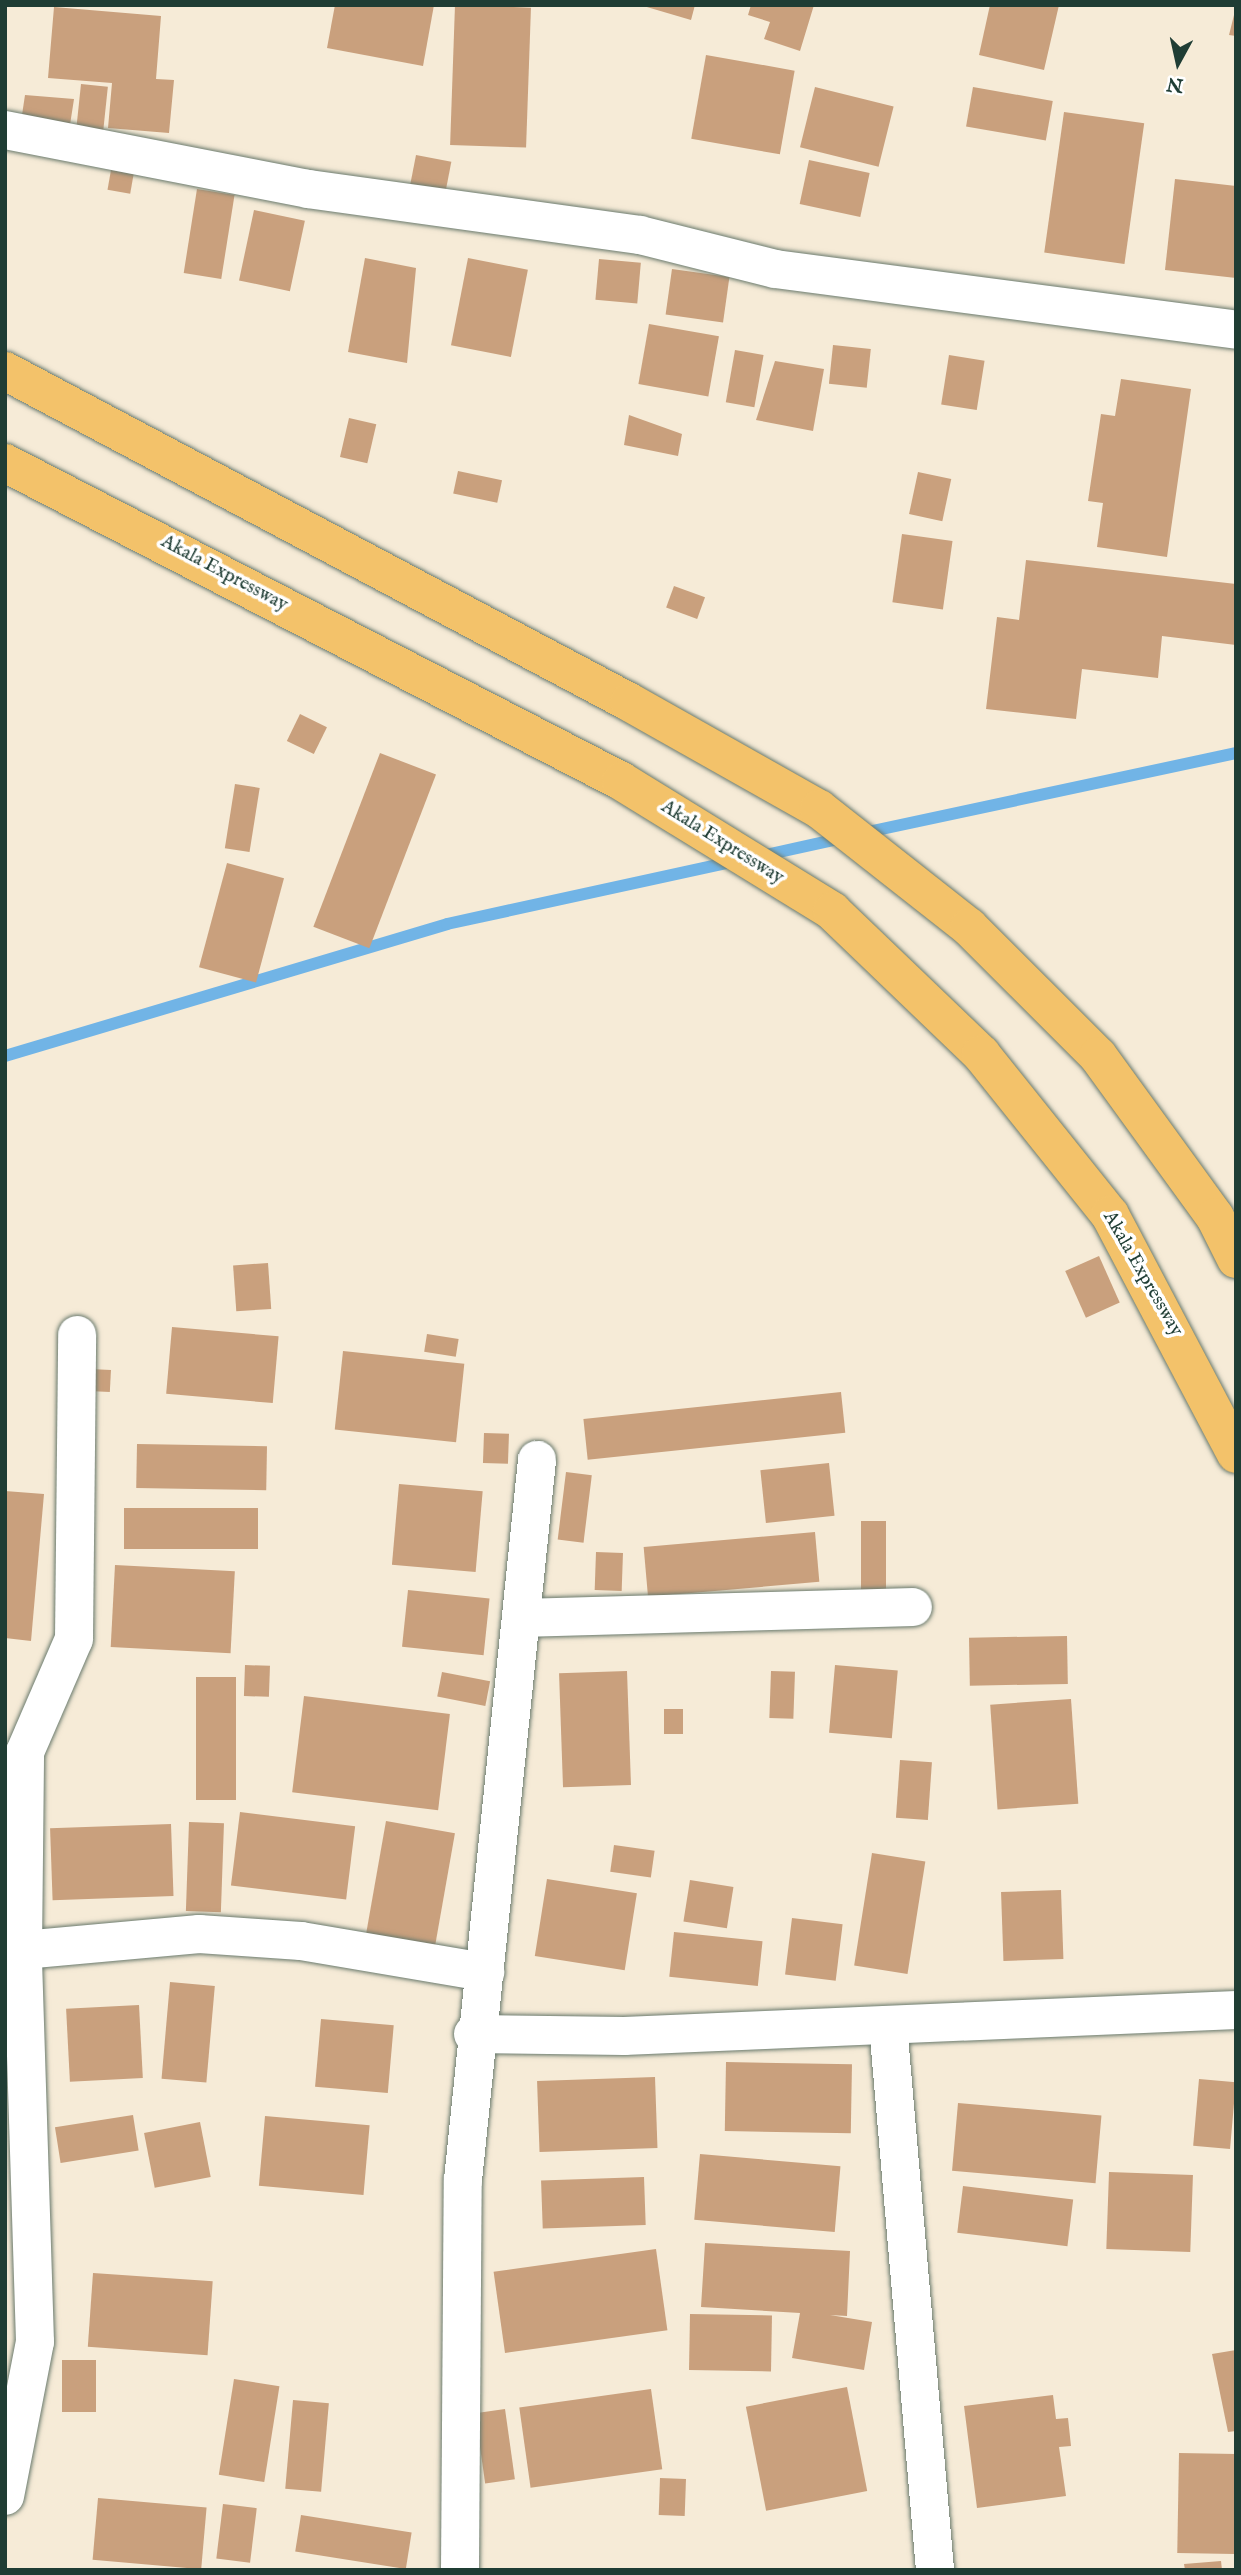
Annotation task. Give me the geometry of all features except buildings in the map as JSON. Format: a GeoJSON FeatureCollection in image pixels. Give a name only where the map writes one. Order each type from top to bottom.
{"type":"FeatureCollection","features":[{"type":"Feature","properties":{"kind":"main road"},"geometry":{"type":"LineString","coordinates":[[8,378],[629,702],[818,809],[969,927],[1098,1056],[1215,1217],[1236,1259]]}},
{"type":"Feature","properties":{"kind":"main road","name":"Akala Expressway"},"geometry":{"type":"LineString","coordinates":[[5,463],[621,781],[825,907],[981,1054],[1110,1215],[1236,1454]]}},
{"type":"Feature","properties":{"kind":"street"},"geometry":{"type":"LineString","coordinates":[[5,130],[308,189],[640,235],[775,269],[1236,330]]}},
{"type":"Feature","properties":{"kind":"street"},"geometry":{"type":"LineString","coordinates":[[5,2496],[35,2342],[18,2132],[25,1752],[74,1639],[77,1335]]}},
{"type":"Feature","properties":{"kind":"street"},"geometry":{"type":"LineString","coordinates":[[460,2570],[463,2180],[473,2034],[485,1972],[537,1460]]}},
{"type":"Feature","properties":{"kind":"street"},"geometry":{"type":"LineString","coordinates":[[522,1618],[913,1607]]}},
{"type":"Feature","properties":{"kind":"street"},"geometry":{"type":"LineString","coordinates":[[23,1950],[199,1934],[301,1941],[485,1972]]}},
{"type":"Feature","properties":{"kind":"street"},"geometry":{"type":"LineString","coordinates":[[473,2034],[624,2036],[1236,2011]]}},
{"type":"Feature","properties":{"kind":"street"},"geometry":{"type":"LineString","coordinates":[[888,2025],[935,2570]]}},
{"type":"Feature","properties":{"kind":"waterway"},"geometry":{"type":"LineString","coordinates":[[863,833],[1236,753]]}},
{"type":"Feature","properties":{"kind":"waterway"},"geometry":{"type":"LineString","coordinates":[[761,856],[842,838]]}},
{"type":"Feature","properties":{"kind":"waterway"},"geometry":{"type":"LineString","coordinates":[[5,1056],[447,924],[736,861]]}}]}
